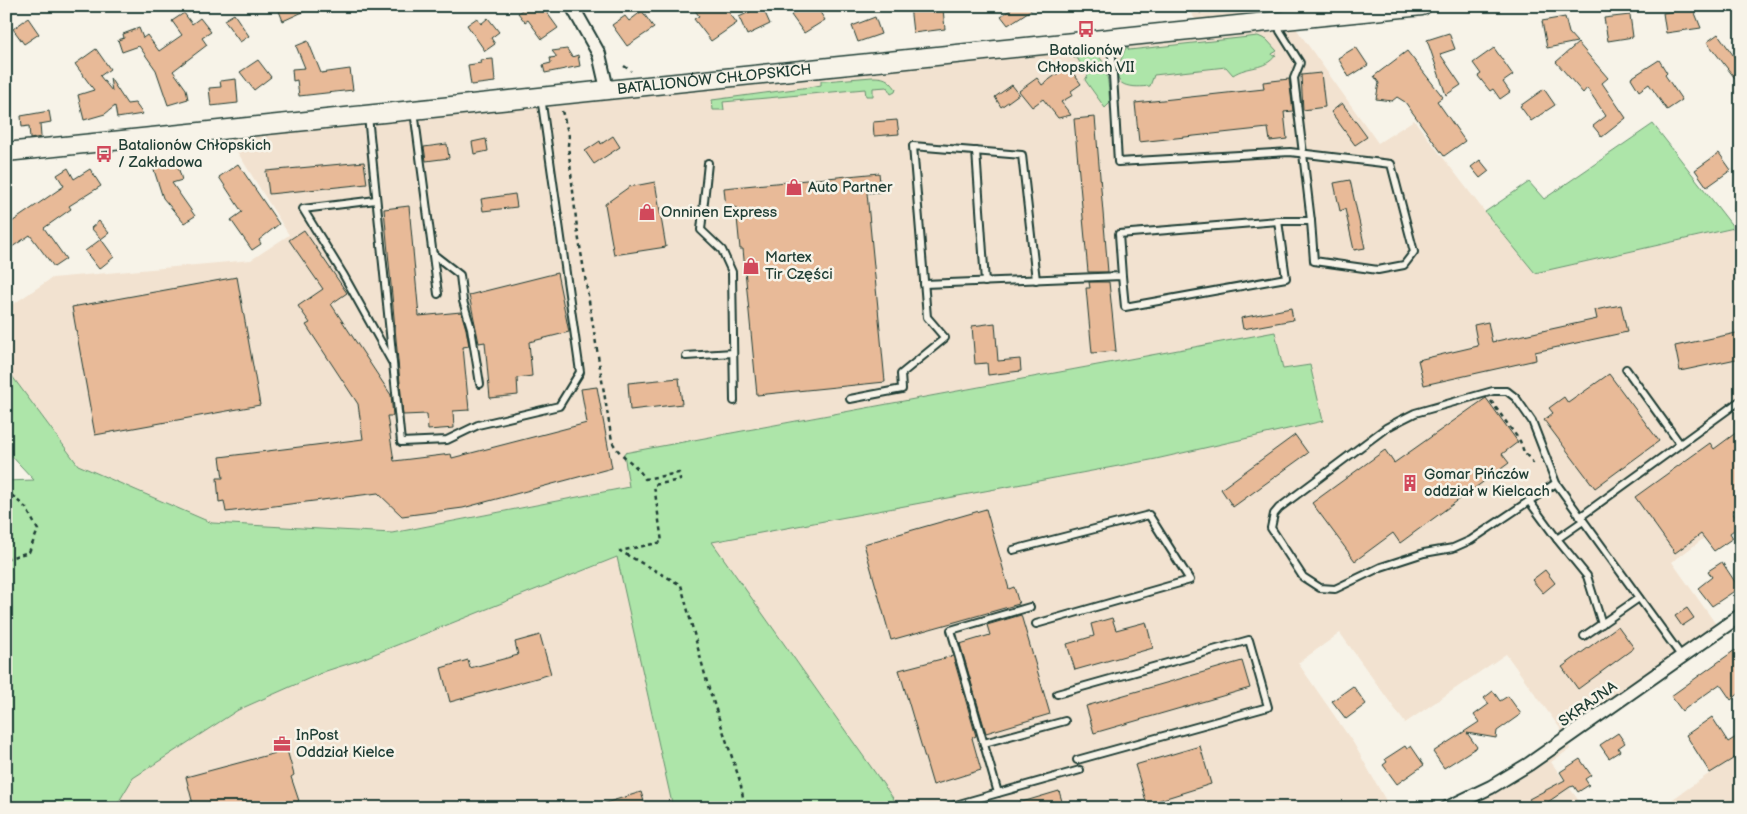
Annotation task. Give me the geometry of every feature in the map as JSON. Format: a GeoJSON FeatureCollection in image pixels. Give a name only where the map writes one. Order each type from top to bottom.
{"type":"FeatureCollection","features":[{"type":"Feature","properties":{"kind":"street"},"geometry":{"type":"LineString","coordinates":[[572,6],[599,54],[607,90]]}},
{"type":"Feature","properties":{"kind":"street","name":"BATALIONÓW CHŁOPSKICH"},"geometry":{"type":"LineString","coordinates":[[6,152],[1422,6]]}},
{"type":"Feature","properties":{"kind":"street","name":"SKRAJNA"},"geometry":{"type":"LineString","coordinates":[[1447,808],[1491,787],[1530,764],[1741,615]]}},
{"type":"Feature","properties":{"kind":"lane"},"geometry":{"type":"LineString","coordinates":[[1111,38],[1118,162],[1303,153],[1391,164],[1414,252],[1404,265],[1378,270],[1314,261],[1311,221],[1303,153],[1294,78],[1300,63],[1280,31],[1277,21]]}},
{"type":"Feature","properties":{"kind":"lane"},"geometry":{"type":"LineString","coordinates":[[368,114],[401,442],[446,440],[478,425],[559,406],[580,372],[541,96]]}},
{"type":"Feature","properties":{"kind":"lane"},"geometry":{"type":"LineString","coordinates":[[414,110],[438,294]]}},
{"type":"Feature","properties":{"kind":"lane"},"geometry":{"type":"LineString","coordinates":[[850,399],[902,389],[901,374],[945,338],[926,317],[912,146],[1022,155],[1036,280]]}},
{"type":"Feature","properties":{"kind":"lane"},"geometry":{"type":"LineString","coordinates":[[976,151],[985,282]]}},
{"type":"Feature","properties":{"kind":"lane"},"geometry":{"type":"LineString","coordinates":[[708,163],[701,230],[722,250],[732,272],[734,401]]}},
{"type":"Feature","properties":{"kind":"lane"},"geometry":{"type":"LineString","coordinates":[[376,200],[303,209],[343,274],[393,364]]}},
{"type":"Feature","properties":{"kind":"lane"},"geometry":{"type":"LineString","coordinates":[[1278,221],[1286,278],[1125,307],[1119,234],[1278,221],[1311,221]]}},
{"type":"Feature","properties":{"kind":"lane"},"geometry":{"type":"LineString","coordinates":[[433,254],[460,275],[463,301],[471,328],[480,384]]}},
{"type":"Feature","properties":{"kind":"lane"},"geometry":{"type":"LineString","coordinates":[[924,284],[1122,276]]}},
{"type":"Feature","properties":{"kind":"lane"},"geometry":{"type":"LineString","coordinates":[[686,356],[734,353]]}},
{"type":"Feature","properties":{"kind":"lane"},"geometry":{"type":"LineString","coordinates":[[1626,369],[1680,444]]}},
{"type":"Feature","properties":{"kind":"lane"},"geometry":{"type":"LineString","coordinates":[[1556,483],[1453,548],[1424,553],[1381,567],[1335,590],[1320,588],[1304,576],[1271,528],[1274,514],[1279,508],[1386,428],[1415,413],[1486,393],[1507,391],[1516,398],[1535,427],[1556,483],[1682,657]]}},
{"type":"Feature","properties":{"kind":"lane"},"geometry":{"type":"LineString","coordinates":[[1557,539],[1680,444],[1741,400]]}},
{"type":"Feature","properties":{"kind":"lane"},"geometry":{"type":"LineString","coordinates":[[1529,501],[1587,576],[1602,624]]}},
{"type":"Feature","properties":{"kind":"lane"},"geometry":{"type":"LineString","coordinates":[[1013,550],[1149,515],[1190,580],[1036,624]]}},
{"type":"Feature","properties":{"kind":"lane"},"geometry":{"type":"LineString","coordinates":[[1584,636],[1639,598]]}},
{"type":"Feature","properties":{"kind":"lane"},"geometry":{"type":"LineString","coordinates":[[998,793],[951,630],[1030,607]]}},
{"type":"Feature","properties":{"kind":"lane"},"geometry":{"type":"LineString","coordinates":[[1057,694],[1249,640],[1268,707],[1077,760]]}},
{"type":"Feature","properties":{"kind":"lane"},"geometry":{"type":"LineString","coordinates":[[984,743],[1065,721]]}},
{"type":"Feature","properties":{"kind":"lane"},"geometry":{"type":"LineString","coordinates":[[945,808],[1080,770]]}},
{"type":"Feature","properties":{"kind":"path"},"geometry":{"type":"LineString","coordinates":[[560,94],[569,136],[568,145],[577,228],[612,441],[620,453],[641,471],[645,479],[679,473],[680,480],[654,485],[662,542],[620,551],[681,585],[708,686],[740,782],[745,808]]}},
{"type":"Feature","properties":{"kind":"path"},"geometry":{"type":"LineString","coordinates":[[1486,393],[1520,441],[1524,452],[1530,460]]}},
{"type":"Feature","properties":{"kind":"path"},"geometry":{"type":"LineString","coordinates":[[6,490],[26,508],[38,530],[29,552],[6,560]]}},
{"type":"Feature","properties":{"kind":"shaded area"},"geometry":{"type":"Polygon","coordinates":[[[1186,6],[1280,6],[1378,143],[1414,120],[1535,273],[1741,227],[1741,511],[1672,562],[1720,630],[1567,738],[1506,654],[1405,723],[1340,633],[1298,663],[1354,744],[1390,808],[900,808],[711,542],[1156,459],[1322,421],[1310,365],[1283,369],[1275,332],[625,453],[629,487],[392,533],[212,523],[78,465],[6,368],[6,309],[52,278],[251,260],[289,235],[223,129],[1202,29],[1186,6]]]}},
{"type":"Feature","properties":{"kind":"shaded area"},"geometry":{"type":"Polygon","coordinates":[[[618,557],[673,808],[115,808],[132,778],[238,710],[326,671],[357,661],[618,557]]]}},
{"type":"Feature","properties":{"kind":"shaded area"},"geometry":{"type":"Polygon","coordinates":[[[1567,738],[1570,749],[1551,762],[1584,808],[1447,808],[1567,738]]]}},
{"type":"Feature","properties":{"kind":"shaded area"},"geometry":{"type":"Polygon","coordinates":[[[1741,754],[1741,808],[1660,808],[1710,773],[1741,754]]]}},
{"type":"Feature","properties":{"kind":"green space"},"geometry":{"type":"Polygon","coordinates":[[[1258,36],[1267,40],[1277,51],[1272,54],[1273,56],[1276,55],[1261,66],[1233,75],[1226,67],[1154,75],[1150,86],[1136,87],[1124,85],[1118,77],[1117,71],[1127,47],[1129,50],[1258,36]]]}},
{"type":"Feature","properties":{"kind":"green space"},"geometry":{"type":"Polygon","coordinates":[[[1080,50],[1089,50],[1089,53],[1096,54],[1104,64],[1108,80],[1110,103],[1105,108],[1085,80],[1088,75],[1077,58],[1074,58],[1073,53],[1080,50]]]}},
{"type":"Feature","properties":{"kind":"green space"},"geometry":{"type":"Polygon","coordinates":[[[872,77],[888,80],[896,89],[895,92],[891,94],[887,87],[873,88],[873,96],[866,96],[865,89],[723,102],[724,110],[713,110],[712,100],[810,87],[821,85],[821,81],[872,77]]]}},
{"type":"Feature","properties":{"kind":"green space"},"geometry":{"type":"Polygon","coordinates":[[[1653,124],[1734,228],[1535,273],[1485,212],[1529,182],[1544,199],[1653,124]]]}},
{"type":"Feature","properties":{"kind":"green space"},"geometry":{"type":"Polygon","coordinates":[[[1275,332],[1283,369],[1310,365],[1323,421],[1156,459],[712,542],[900,808],[673,808],[617,557],[357,661],[326,671],[238,710],[133,778],[115,808],[6,808],[6,481],[34,480],[6,450],[6,368],[78,465],[212,523],[392,533],[629,487],[624,453],[1275,332]]]}},
{"type":"Feature","properties":{"kind":"building"},"geometry":{"type":"Polygon","coordinates":[[[277,6],[316,6],[283,21],[277,6]]]}},
{"type":"Feature","properties":{"kind":"building"},"geometry":{"type":"Polygon","coordinates":[[[527,6],[542,6],[558,28],[542,39],[528,20],[525,22],[518,13],[527,6]]]}},
{"type":"Feature","properties":{"kind":"building"},"geometry":{"type":"Polygon","coordinates":[[[692,6],[724,6],[737,23],[711,41],[694,19],[699,16],[692,6]]]}},
{"type":"Feature","properties":{"kind":"building"},"geometry":{"type":"Polygon","coordinates":[[[762,6],[770,24],[747,35],[739,17],[762,6]]]}},
{"type":"Feature","properties":{"kind":"building"},"geometry":{"type":"Polygon","coordinates":[[[803,6],[816,6],[825,20],[804,33],[791,15],[803,6]]]}},
{"type":"Feature","properties":{"kind":"building"},"geometry":{"type":"Polygon","coordinates":[[[910,6],[929,6],[929,10],[943,9],[945,29],[913,33],[910,6]]]}},
{"type":"Feature","properties":{"kind":"building"},"geometry":{"type":"Polygon","coordinates":[[[1016,6],[1037,6],[1008,25],[1001,16],[1016,6]]]}},
{"type":"Feature","properties":{"kind":"building"},"geometry":{"type":"Polygon","coordinates":[[[1693,8],[1701,28],[1666,33],[1663,13],[1693,8]]]}},
{"type":"Feature","properties":{"kind":"building"},"geometry":{"type":"Polygon","coordinates":[[[642,11],[654,28],[627,46],[612,25],[625,16],[629,21],[642,11]]]}},
{"type":"Feature","properties":{"kind":"building"},"geometry":{"type":"Polygon","coordinates":[[[184,13],[192,24],[200,18],[211,32],[202,38],[207,45],[173,71],[186,89],[188,99],[168,105],[156,70],[139,46],[122,52],[118,40],[124,38],[123,34],[139,28],[143,38],[147,35],[159,51],[182,35],[172,21],[184,13]]]}},
{"type":"Feature","properties":{"kind":"building"},"geometry":{"type":"Polygon","coordinates":[[[234,14],[249,36],[240,42],[224,20],[234,14]]]}},
{"type":"Feature","properties":{"kind":"building"},"geometry":{"type":"Polygon","coordinates":[[[1630,15],[1633,37],[1608,41],[1604,18],[1630,15]]]}},
{"type":"Feature","properties":{"kind":"building"},"geometry":{"type":"Polygon","coordinates":[[[875,17],[881,34],[858,42],[852,26],[875,17]]]}},
{"type":"Feature","properties":{"kind":"building"},"geometry":{"type":"Polygon","coordinates":[[[1565,17],[1569,33],[1577,42],[1547,48],[1542,21],[1565,17]]]}},
{"type":"Feature","properties":{"kind":"building"},"geometry":{"type":"Polygon","coordinates":[[[28,18],[39,34],[24,44],[13,29],[28,18]]]}},
{"type":"Feature","properties":{"kind":"building"},"geometry":{"type":"Polygon","coordinates":[[[477,18],[481,24],[488,18],[499,32],[491,38],[495,44],[485,51],[467,25],[477,18]]]}},
{"type":"Feature","properties":{"kind":"building"},"geometry":{"type":"Polygon","coordinates":[[[1449,33],[1455,49],[1440,54],[1461,85],[1446,95],[1427,40],[1449,33]]]}},
{"type":"Feature","properties":{"kind":"building"},"geometry":{"type":"Polygon","coordinates":[[[1718,34],[1741,66],[1741,86],[1707,42],[1718,34]]]}},
{"type":"Feature","properties":{"kind":"building"},"geometry":{"type":"Polygon","coordinates":[[[308,41],[321,73],[350,69],[353,90],[299,96],[297,80],[293,81],[292,69],[305,68],[296,46],[308,41]]]}},
{"type":"Feature","properties":{"kind":"building"},"geometry":{"type":"Polygon","coordinates":[[[1578,43],[1608,78],[1602,83],[1626,118],[1602,137],[1593,126],[1606,116],[1587,88],[1583,93],[1556,62],[1578,43]]]}},
{"type":"Feature","properties":{"kind":"building"},"geometry":{"type":"Polygon","coordinates":[[[1356,47],[1368,65],[1349,77],[1338,58],[1356,47]]]}},
{"type":"Feature","properties":{"kind":"building"},"geometry":{"type":"Polygon","coordinates":[[[1494,48],[1513,75],[1503,82],[1510,92],[1500,99],[1493,89],[1490,91],[1478,76],[1481,74],[1473,63],[1494,48]]]}},
{"type":"Feature","properties":{"kind":"building"},"geometry":{"type":"Polygon","coordinates":[[[96,49],[110,69],[100,76],[112,91],[110,78],[127,104],[135,103],[143,114],[117,118],[115,106],[105,114],[84,120],[78,95],[94,90],[75,64],[96,49]]]}},
{"type":"Feature","properties":{"kind":"building"},"geometry":{"type":"Polygon","coordinates":[[[567,49],[572,57],[578,55],[580,66],[545,73],[543,65],[551,63],[550,58],[557,57],[552,51],[567,49]]]}},
{"type":"Feature","properties":{"kind":"building"},"geometry":{"type":"Polygon","coordinates":[[[1407,51],[1443,97],[1437,101],[1465,141],[1444,156],[1405,102],[1397,97],[1392,101],[1376,99],[1379,83],[1374,76],[1407,51]]]}},
{"type":"Feature","properties":{"kind":"building"},"geometry":{"type":"Polygon","coordinates":[[[493,59],[495,82],[471,85],[468,65],[481,63],[480,60],[493,59]]]}},
{"type":"Feature","properties":{"kind":"building"},"geometry":{"type":"Polygon","coordinates":[[[258,60],[271,77],[254,90],[240,72],[258,60]]]}},
{"type":"Feature","properties":{"kind":"building"},"geometry":{"type":"Polygon","coordinates":[[[1659,60],[1667,73],[1665,75],[1682,100],[1667,110],[1649,84],[1639,91],[1631,78],[1659,60]]]}},
{"type":"Feature","properties":{"kind":"building"},"geometry":{"type":"Polygon","coordinates":[[[1068,66],[1081,84],[1071,91],[1073,95],[1061,102],[1071,115],[1058,118],[1043,99],[1032,107],[1019,91],[1037,78],[1042,85],[1068,66]]]}},
{"type":"Feature","properties":{"kind":"building"},"geometry":{"type":"Polygon","coordinates":[[[1321,73],[1325,107],[1303,110],[1301,75],[1321,73]]]}},
{"type":"Feature","properties":{"kind":"building"},"geometry":{"type":"Polygon","coordinates":[[[236,79],[238,103],[211,106],[209,88],[221,87],[220,81],[236,79]]]}},
{"type":"Feature","properties":{"kind":"building"},"geometry":{"type":"Polygon","coordinates":[[[1289,79],[1293,111],[1284,112],[1287,139],[1270,141],[1268,128],[1139,142],[1135,103],[1264,89],[1263,82],[1289,79]]]}},
{"type":"Feature","properties":{"kind":"building"},"geometry":{"type":"Polygon","coordinates":[[[1012,85],[1019,94],[1001,107],[995,97],[1012,85]]]}},
{"type":"Feature","properties":{"kind":"building"},"geometry":{"type":"Polygon","coordinates":[[[1544,89],[1555,105],[1531,121],[1520,106],[1544,89]]]}},
{"type":"Feature","properties":{"kind":"building"},"geometry":{"type":"Polygon","coordinates":[[[1342,103],[1367,137],[1355,145],[1331,112],[1342,103]]]}},
{"type":"Feature","properties":{"kind":"building"},"geometry":{"type":"Polygon","coordinates":[[[49,111],[51,122],[40,124],[41,137],[30,139],[29,126],[22,127],[21,116],[49,111]]]}},
{"type":"Feature","properties":{"kind":"building"},"geometry":{"type":"Polygon","coordinates":[[[1095,117],[1108,272],[1088,272],[1074,119],[1095,117]]]}},
{"type":"Feature","properties":{"kind":"building"},"geometry":{"type":"Polygon","coordinates":[[[897,120],[899,134],[874,136],[873,122],[897,120]]]}},
{"type":"Feature","properties":{"kind":"building"},"geometry":{"type":"Polygon","coordinates":[[[613,136],[620,147],[594,164],[585,151],[600,141],[601,144],[613,136]]]}},
{"type":"Feature","properties":{"kind":"building"},"geometry":{"type":"Polygon","coordinates":[[[486,139],[488,151],[474,154],[472,142],[486,139]]]}},
{"type":"Feature","properties":{"kind":"building"},"geometry":{"type":"Polygon","coordinates":[[[447,144],[449,158],[426,161],[424,147],[447,144]]]}},
{"type":"Feature","properties":{"kind":"building"},"geometry":{"type":"Polygon","coordinates":[[[1719,153],[1731,170],[1707,187],[1695,170],[1719,153]]]}},
{"type":"Feature","properties":{"kind":"building"},"geometry":{"type":"Polygon","coordinates":[[[176,160],[182,180],[172,183],[195,216],[184,223],[163,198],[153,167],[176,160]]]}},
{"type":"Feature","properties":{"kind":"building"},"geometry":{"type":"Polygon","coordinates":[[[1480,160],[1489,171],[1480,178],[1471,167],[1480,160]]]}},
{"type":"Feature","properties":{"kind":"building"},"geometry":{"type":"Polygon","coordinates":[[[364,162],[367,184],[269,194],[266,171],[364,162]]]}},
{"type":"Feature","properties":{"kind":"building"},"geometry":{"type":"Polygon","coordinates":[[[238,164],[279,224],[259,240],[261,244],[252,250],[231,220],[242,212],[219,177],[238,164]]]}},
{"type":"Feature","properties":{"kind":"building"},"geometry":{"type":"Polygon","coordinates":[[[68,168],[74,179],[90,169],[101,186],[69,206],[71,209],[44,228],[66,259],[54,267],[30,235],[6,251],[6,226],[64,186],[57,175],[68,168]]]}},
{"type":"Feature","properties":{"kind":"building"},"geometry":{"type":"Polygon","coordinates":[[[879,173],[881,192],[867,193],[885,382],[757,395],[743,249],[740,249],[736,207],[726,208],[724,188],[879,173]]]}},
{"type":"Feature","properties":{"kind":"building"},"geometry":{"type":"Polygon","coordinates":[[[1350,180],[1365,248],[1354,250],[1345,209],[1340,211],[1334,183],[1350,180]]]}},
{"type":"Feature","properties":{"kind":"building"},"geometry":{"type":"Polygon","coordinates":[[[655,182],[666,247],[614,255],[605,204],[629,187],[655,182]]]}},
{"type":"Feature","properties":{"kind":"building"},"geometry":{"type":"Polygon","coordinates":[[[515,194],[517,207],[483,211],[481,199],[515,194]]]}},
{"type":"Feature","properties":{"kind":"building"},"geometry":{"type":"Polygon","coordinates":[[[409,206],[419,316],[461,312],[466,329],[469,346],[463,347],[469,410],[453,411],[454,428],[428,430],[427,414],[403,415],[384,209],[409,206]]]}},
{"type":"Feature","properties":{"kind":"building"},"geometry":{"type":"Polygon","coordinates":[[[99,221],[109,233],[101,239],[91,228],[99,221]]]}},
{"type":"Feature","properties":{"kind":"building"},"geometry":{"type":"Polygon","coordinates":[[[304,230],[347,293],[331,304],[391,395],[393,416],[387,416],[394,461],[451,454],[452,458],[587,423],[581,389],[597,387],[612,468],[463,508],[402,516],[378,493],[226,512],[224,501],[219,502],[217,478],[223,478],[220,457],[363,439],[358,404],[306,325],[310,323],[298,306],[323,289],[289,240],[304,230]]]}},
{"type":"Feature","properties":{"kind":"building"},"geometry":{"type":"Polygon","coordinates":[[[101,239],[114,257],[99,269],[85,251],[101,239]]]}},
{"type":"Feature","properties":{"kind":"building"},"geometry":{"type":"Polygon","coordinates":[[[557,273],[569,332],[529,342],[532,376],[517,378],[518,395],[490,398],[485,342],[479,343],[469,295],[557,273]]]}},
{"type":"Feature","properties":{"kind":"building"},"geometry":{"type":"Polygon","coordinates":[[[237,277],[260,405],[95,435],[72,307],[237,277]]]}},
{"type":"Feature","properties":{"kind":"building"},"geometry":{"type":"Polygon","coordinates":[[[1089,282],[1109,282],[1116,351],[1092,353],[1086,288],[1090,288],[1089,282]]]}},
{"type":"Feature","properties":{"kind":"building"},"geometry":{"type":"Polygon","coordinates":[[[1621,305],[1627,332],[1535,352],[1536,360],[1424,385],[1418,360],[1478,346],[1474,325],[1488,322],[1492,342],[1597,319],[1595,310],[1621,305]]]}},
{"type":"Feature","properties":{"kind":"building"},"geometry":{"type":"Polygon","coordinates":[[[1291,308],[1293,320],[1243,329],[1241,318],[1291,308]]]}},
{"type":"Feature","properties":{"kind":"building"},"geometry":{"type":"Polygon","coordinates":[[[995,323],[998,361],[1020,359],[1021,371],[988,375],[987,363],[975,364],[972,326],[995,323]]]}},
{"type":"Feature","properties":{"kind":"building"},"geometry":{"type":"Polygon","coordinates":[[[1741,332],[1741,358],[1680,371],[1675,346],[1741,332]]]}},
{"type":"Feature","properties":{"kind":"building"},"geometry":{"type":"Polygon","coordinates":[[[1609,374],[1659,441],[1595,488],[1544,420],[1553,413],[1549,408],[1564,397],[1568,403],[1609,374]]]}},
{"type":"Feature","properties":{"kind":"building"},"geometry":{"type":"Polygon","coordinates":[[[679,378],[682,404],[630,410],[628,383],[679,378]]]}},
{"type":"Feature","properties":{"kind":"building","name":"Gomar Pińczów oddział w Kielcach"},"geometry":{"type":"Polygon","coordinates":[[[1486,398],[1518,442],[1502,454],[1509,463],[1400,543],[1393,533],[1355,561],[1312,503],[1385,450],[1394,463],[1486,398]]]}},
{"type":"Feature","properties":{"kind":"building"},"geometry":{"type":"Polygon","coordinates":[[[1741,429],[1741,506],[1732,512],[1741,525],[1730,533],[1733,538],[1714,551],[1701,534],[1675,553],[1635,497],[1710,443],[1714,449],[1741,429]]]}},
{"type":"Feature","properties":{"kind":"building"},"geometry":{"type":"Polygon","coordinates":[[[1295,435],[1308,453],[1233,507],[1221,489],[1295,435]]]}},
{"type":"Feature","properties":{"kind":"building"},"geometry":{"type":"Polygon","coordinates":[[[986,509],[1009,589],[1014,587],[1019,604],[891,640],[864,544],[986,509]]]}},
{"type":"Feature","properties":{"kind":"building"},"geometry":{"type":"Polygon","coordinates":[[[1722,562],[1739,588],[1712,606],[1698,588],[1712,577],[1708,571],[1722,562]]]}},
{"type":"Feature","properties":{"kind":"building"},"geometry":{"type":"Polygon","coordinates":[[[1545,570],[1555,583],[1543,593],[1532,580],[1545,570]]]}},
{"type":"Feature","properties":{"kind":"building"},"geometry":{"type":"Polygon","coordinates":[[[1687,608],[1694,618],[1682,626],[1675,616],[1687,608]]]}},
{"type":"Feature","properties":{"kind":"building"},"geometry":{"type":"Polygon","coordinates":[[[1021,615],[1050,714],[986,733],[960,644],[990,635],[987,625],[1021,615]]]}},
{"type":"Feature","properties":{"kind":"building"},"geometry":{"type":"Polygon","coordinates":[[[1112,618],[1116,630],[1146,622],[1153,648],[1075,670],[1067,644],[1094,636],[1091,624],[1112,618]]]}},
{"type":"Feature","properties":{"kind":"building"},"geometry":{"type":"Polygon","coordinates":[[[1618,626],[1634,648],[1578,689],[1562,667],[1618,626]]]}},
{"type":"Feature","properties":{"kind":"building"},"geometry":{"type":"Polygon","coordinates":[[[540,635],[551,674],[450,702],[441,668],[468,660],[470,668],[518,655],[515,642],[540,635]]]}},
{"type":"Feature","properties":{"kind":"building"},"geometry":{"type":"Polygon","coordinates":[[[1735,650],[1741,658],[1741,692],[1731,700],[1720,684],[1682,711],[1671,696],[1735,650]]]}},
{"type":"Feature","properties":{"kind":"building"},"geometry":{"type":"Polygon","coordinates":[[[953,656],[976,736],[972,738],[981,770],[933,785],[899,670],[953,656]]]}},
{"type":"Feature","properties":{"kind":"building"},"geometry":{"type":"Polygon","coordinates":[[[1242,661],[1250,688],[1094,733],[1086,706],[1242,661]]]}},
{"type":"Feature","properties":{"kind":"building"},"geometry":{"type":"Polygon","coordinates":[[[1353,686],[1366,704],[1346,719],[1332,701],[1353,686]]]}},
{"type":"Feature","properties":{"kind":"building"},"geometry":{"type":"Polygon","coordinates":[[[1493,691],[1500,701],[1508,696],[1521,714],[1497,731],[1496,738],[1467,733],[1477,747],[1444,768],[1433,752],[1479,722],[1474,715],[1489,704],[1484,698],[1493,691]]]}},
{"type":"Feature","properties":{"kind":"building"},"geometry":{"type":"Polygon","coordinates":[[[1712,717],[1728,742],[1741,734],[1741,754],[1710,773],[1686,735],[1712,717]]]}},
{"type":"Feature","properties":{"kind":"building"},"geometry":{"type":"Polygon","coordinates":[[[1618,733],[1625,743],[1618,748],[1620,751],[1609,758],[1600,745],[1618,733]]]}},
{"type":"Feature","properties":{"kind":"building"},"geometry":{"type":"Polygon","coordinates":[[[1200,746],[1211,784],[1147,804],[1135,765],[1200,746]]]}},
{"type":"Feature","properties":{"kind":"building"},"geometry":{"type":"Polygon","coordinates":[[[1405,746],[1407,749],[1411,746],[1424,765],[1397,784],[1383,765],[1387,762],[1385,759],[1405,746]]]}},
{"type":"Feature","properties":{"kind":"building"},"geometry":{"type":"Polygon","coordinates":[[[287,750],[294,775],[291,777],[299,801],[276,808],[194,808],[186,777],[287,750]]]}},
{"type":"Feature","properties":{"kind":"building"},"geometry":{"type":"Polygon","coordinates":[[[1580,759],[1591,775],[1585,779],[1589,785],[1578,792],[1574,786],[1570,787],[1539,808],[1535,808],[1529,799],[1565,780],[1560,772],[1580,759]]]}},
{"type":"Feature","properties":{"kind":"building"},"geometry":{"type":"Polygon","coordinates":[[[1059,791],[1064,808],[1013,808],[1012,805],[1059,791]]]}},
{"type":"Feature","properties":{"kind":"building"},"geometry":{"type":"Polygon","coordinates":[[[641,792],[646,808],[599,808],[599,805],[641,792]]]}},
{"type":"Feature","properties":{"kind":"place","name":"Batalionów Chłopskich VII"},"geometry":{"type":"Point","coordinates":[1086,29]}},
{"type":"Feature","properties":{"kind":"place","name":"Batalionów Chłopskich / Zakładowa"},"geometry":{"type":"Point","coordinates":[104,154]}},
{"type":"Feature","properties":{"kind":"place","name":"Auto Partner"},"geometry":{"type":"Point","coordinates":[794,187]}},
{"type":"Feature","properties":{"kind":"place","name":"Onninen Express"},"geometry":{"type":"Point","coordinates":[647,212]}},
{"type":"Feature","properties":{"kind":"place","name":"Martex Tir Części"},"geometry":{"type":"Point","coordinates":[751,266]}},
{"type":"Feature","properties":{"kind":"place","name":"Gomar Pińczów oddział w Kielcach"},"geometry":{"type":"Point","coordinates":[1410,483]}},
{"type":"Feature","properties":{"kind":"place","name":"InPost Oddział Kielce"},"geometry":{"type":"Point","coordinates":[282,744]}}]}
